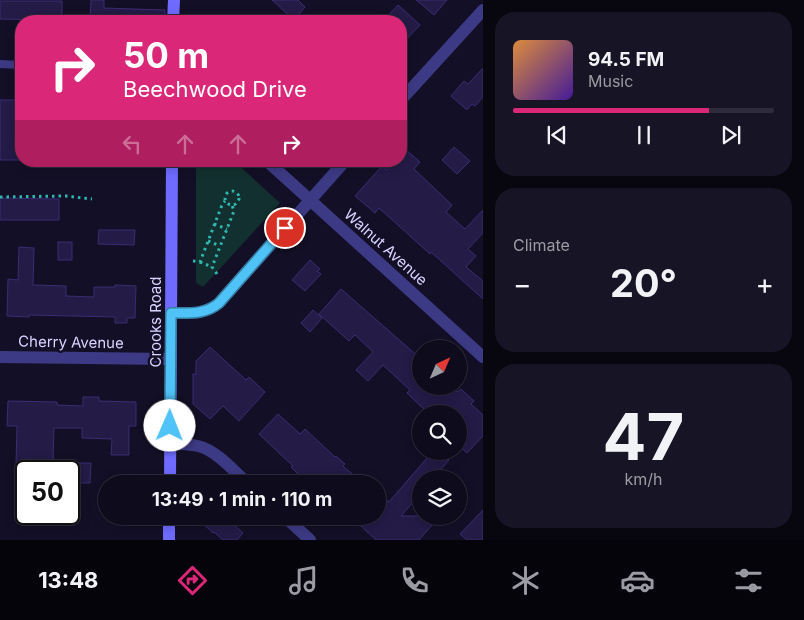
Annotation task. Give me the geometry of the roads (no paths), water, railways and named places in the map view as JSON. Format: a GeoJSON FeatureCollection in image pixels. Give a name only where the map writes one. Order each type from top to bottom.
{"type":"FeatureCollection","features":[{"type":"Feature","properties":{"kind":"main road"},"geometry":{"type":"LineString","coordinates":[[174,0],[174,15]]}},
{"type":"Feature","properties":{"kind":"main road","name":"Crooks Road"},"geometry":{"type":"LineString","coordinates":[[170,475],[172,167]]}},
{"type":"Feature","properties":{"kind":"main road"},"geometry":{"type":"LineString","coordinates":[[169,525],[169,540]]}},
{"type":"Feature","properties":{"kind":"street"},"geometry":{"type":"LineString","coordinates":[[407,93],[483,10]]}},
{"type":"Feature","properties":{"kind":"street","name":"Walnut Avenue"},"geometry":{"type":"LineString","coordinates":[[274,167],[483,356]]}},
{"type":"Feature","properties":{"kind":"street"},"geometry":{"type":"LineString","coordinates":[[171,313],[200,312],[213,308],[219,303],[340,167]]}},
{"type":"Feature","properties":{"kind":"street","name":"Cherry Avenue"},"geometry":{"type":"LineString","coordinates":[[0,357],[171,359]]}},
{"type":"Feature","properties":{"kind":"street"},"geometry":{"type":"LineString","coordinates":[[170,443],[198,446],[208,450],[238,475]]}},
{"type":"Feature","properties":{"kind":"street"},"geometry":{"type":"LineString","coordinates":[[294,525],[310,540]]}},
{"type":"Feature","properties":{"kind":"lane"},"geometry":{"type":"LineString","coordinates":[[0,64],[15,65]]}}]}
